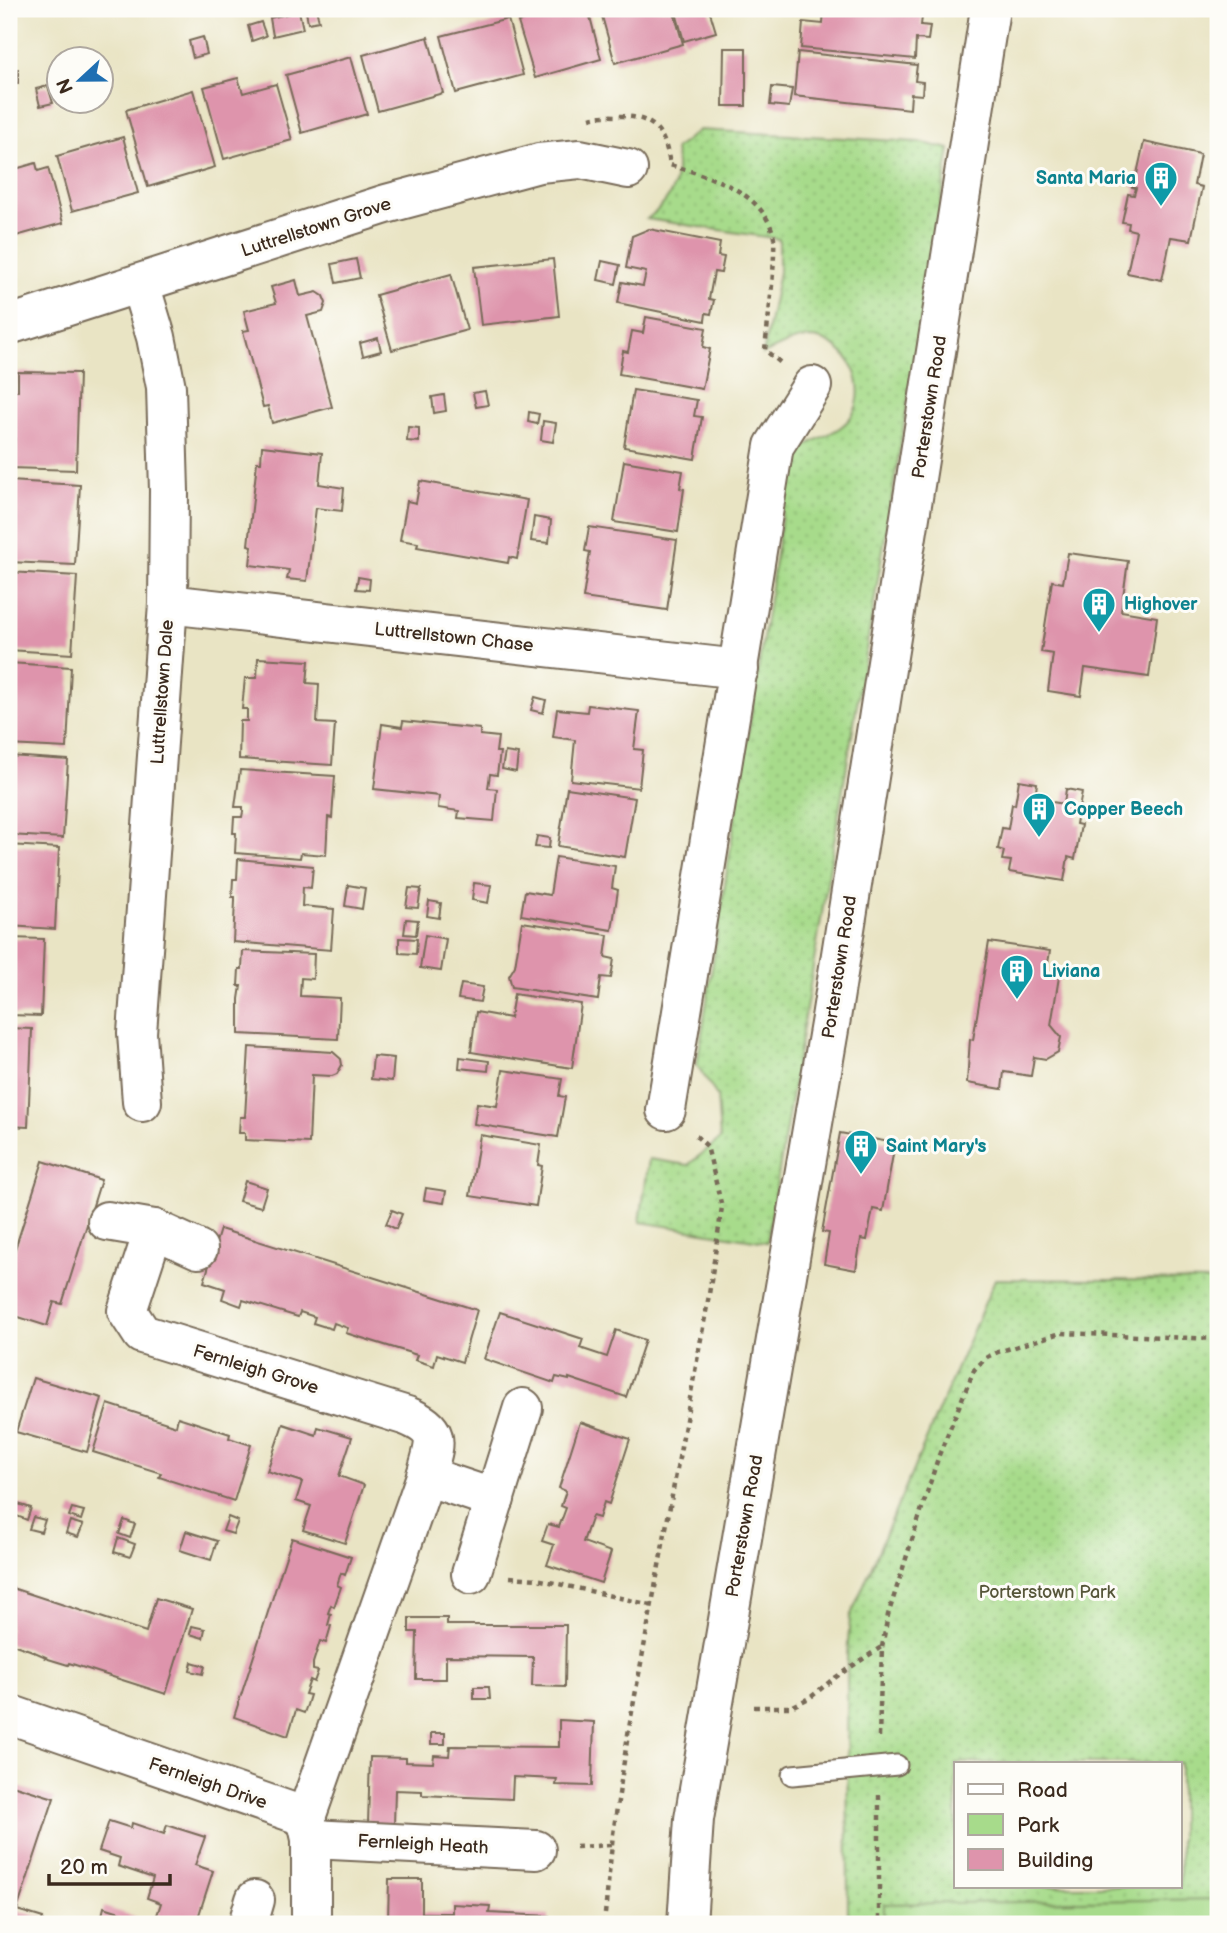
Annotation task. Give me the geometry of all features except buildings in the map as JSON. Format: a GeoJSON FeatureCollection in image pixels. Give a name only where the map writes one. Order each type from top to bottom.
{"type":"FeatureCollection","features":[{"type":"Feature","properties":{"kind":"street","name":"Porterstown Road"},"geometry":{"type":"LineString","coordinates":[[687,1924],[694,1819],[833,1004],[990,9]]}},
{"type":"Feature","properties":{"kind":"street","name":"Luttrellstown Grove"},"geometry":{"type":"LineString","coordinates":[[9,326],[386,204],[539,163],[580,159],[628,169]]}},
{"type":"Feature","properties":{"kind":"street","name":"Luttrellstown Dale"},"geometry":{"type":"LineString","coordinates":[[140,285],[156,337],[166,387],[169,429],[168,604],[137,1033],[142,1102]]}},
{"type":"Feature","properties":{"kind":"street"},"geometry":{"type":"LineString","coordinates":[[666,1110],[774,446],[812,386]]}},
{"type":"Feature","properties":{"kind":"street","name":"Luttrellstown Chase"},"geometry":{"type":"LineString","coordinates":[[168,604],[739,669]]}},
{"type":"Feature","properties":{"kind":"street"},"geometry":{"type":"LineString","coordinates":[[107,1221],[154,1228],[198,1249]]}},
{"type":"Feature","properties":{"kind":"street","name":"Fernleigh Grove"},"geometry":{"type":"LineString","coordinates":[[154,1228],[127,1311],[142,1334],[422,1422],[432,1431],[434,1446],[426,1476],[308,1828]]}},
{"type":"Feature","properties":{"kind":"street"},"geometry":{"type":"LineString","coordinates":[[471,1574],[523,1408]]}},
{"type":"Feature","properties":{"kind":"street"},"geometry":{"type":"LineString","coordinates":[[426,1476],[495,1499]]}},
{"type":"Feature","properties":{"kind":"street","name":"Fernleigh Drive"},"geometry":{"type":"LineString","coordinates":[[9,1714],[308,1828]]}},
{"type":"Feature","properties":{"kind":"street"},"geometry":{"type":"LineString","coordinates":[[308,1828],[311,1924]]}},
{"type":"Feature","properties":{"kind":"street","name":"Fernleigh Heath"},"geometry":{"type":"LineString","coordinates":[[308,1828],[536,1850]]}},
{"type":"Feature","properties":{"kind":"lane"},"geometry":{"type":"LineString","coordinates":[[792,1775],[897,1765]]}},
{"type":"Feature","properties":{"kind":"path"},"geometry":{"type":"LineString","coordinates":[[604,1924],[612,1834],[651,1605],[708,1301],[722,1207],[706,1146],[666,1110]]}},
{"type":"Feature","properties":{"kind":"path"},"geometry":{"type":"LineString","coordinates":[[888,1615],[939,1455],[974,1370],[987,1357],[1072,1332],[1218,1339]]}},
{"type":"Feature","properties":{"kind":"path"},"geometry":{"type":"LineString","coordinates":[[471,1574],[537,1579],[651,1605]]}},
{"type":"Feature","properties":{"kind":"path"},"geometry":{"type":"LineString","coordinates":[[749,1707],[791,1707],[882,1647]]}},
{"type":"Feature","properties":{"kind":"green space"},"geometry":{"type":"Polygon","coordinates":[[[699,130],[918,142],[950,149],[767,1242],[640,1222],[649,1159],[688,1165],[720,1139],[717,1096],[697,1065],[790,464],[805,447],[849,420],[855,410],[858,386],[850,363],[843,353],[822,340],[798,340],[763,354],[779,272],[779,239],[647,219],[664,204],[673,188],[675,149],[699,130]]]}},
{"type":"Feature","properties":{"kind":"green space","name":"Porterstown Park"},"geometry":{"type":"Polygon","coordinates":[[[995,1279],[1218,1281],[1218,1924],[848,1924],[847,1656],[850,1617],[995,1279]]]}},
{"type":"Feature","properties":{"kind":"green space"},"geometry":{"type":"Polygon","coordinates":[[[1218,1899],[1218,1924],[884,1924],[884,1904],[1218,1899]]]}},
{"type":"Feature","properties":{"kind":"place","name":"Santa Maria"},"geometry":{"type":"Point","coordinates":[1161,208]}},
{"type":"Feature","properties":{"kind":"place","name":"Highover"},"geometry":{"type":"Point","coordinates":[1099,634]}},
{"type":"Feature","properties":{"kind":"place","name":"Copper Beech"},"geometry":{"type":"Point","coordinates":[1039,839]}},
{"type":"Feature","properties":{"kind":"place","name":"Liviana"},"geometry":{"type":"Point","coordinates":[1017,1001]}},
{"type":"Feature","properties":{"kind":"place","name":"Saint Mary's"},"geometry":{"type":"Point","coordinates":[861,1176]}}]}
